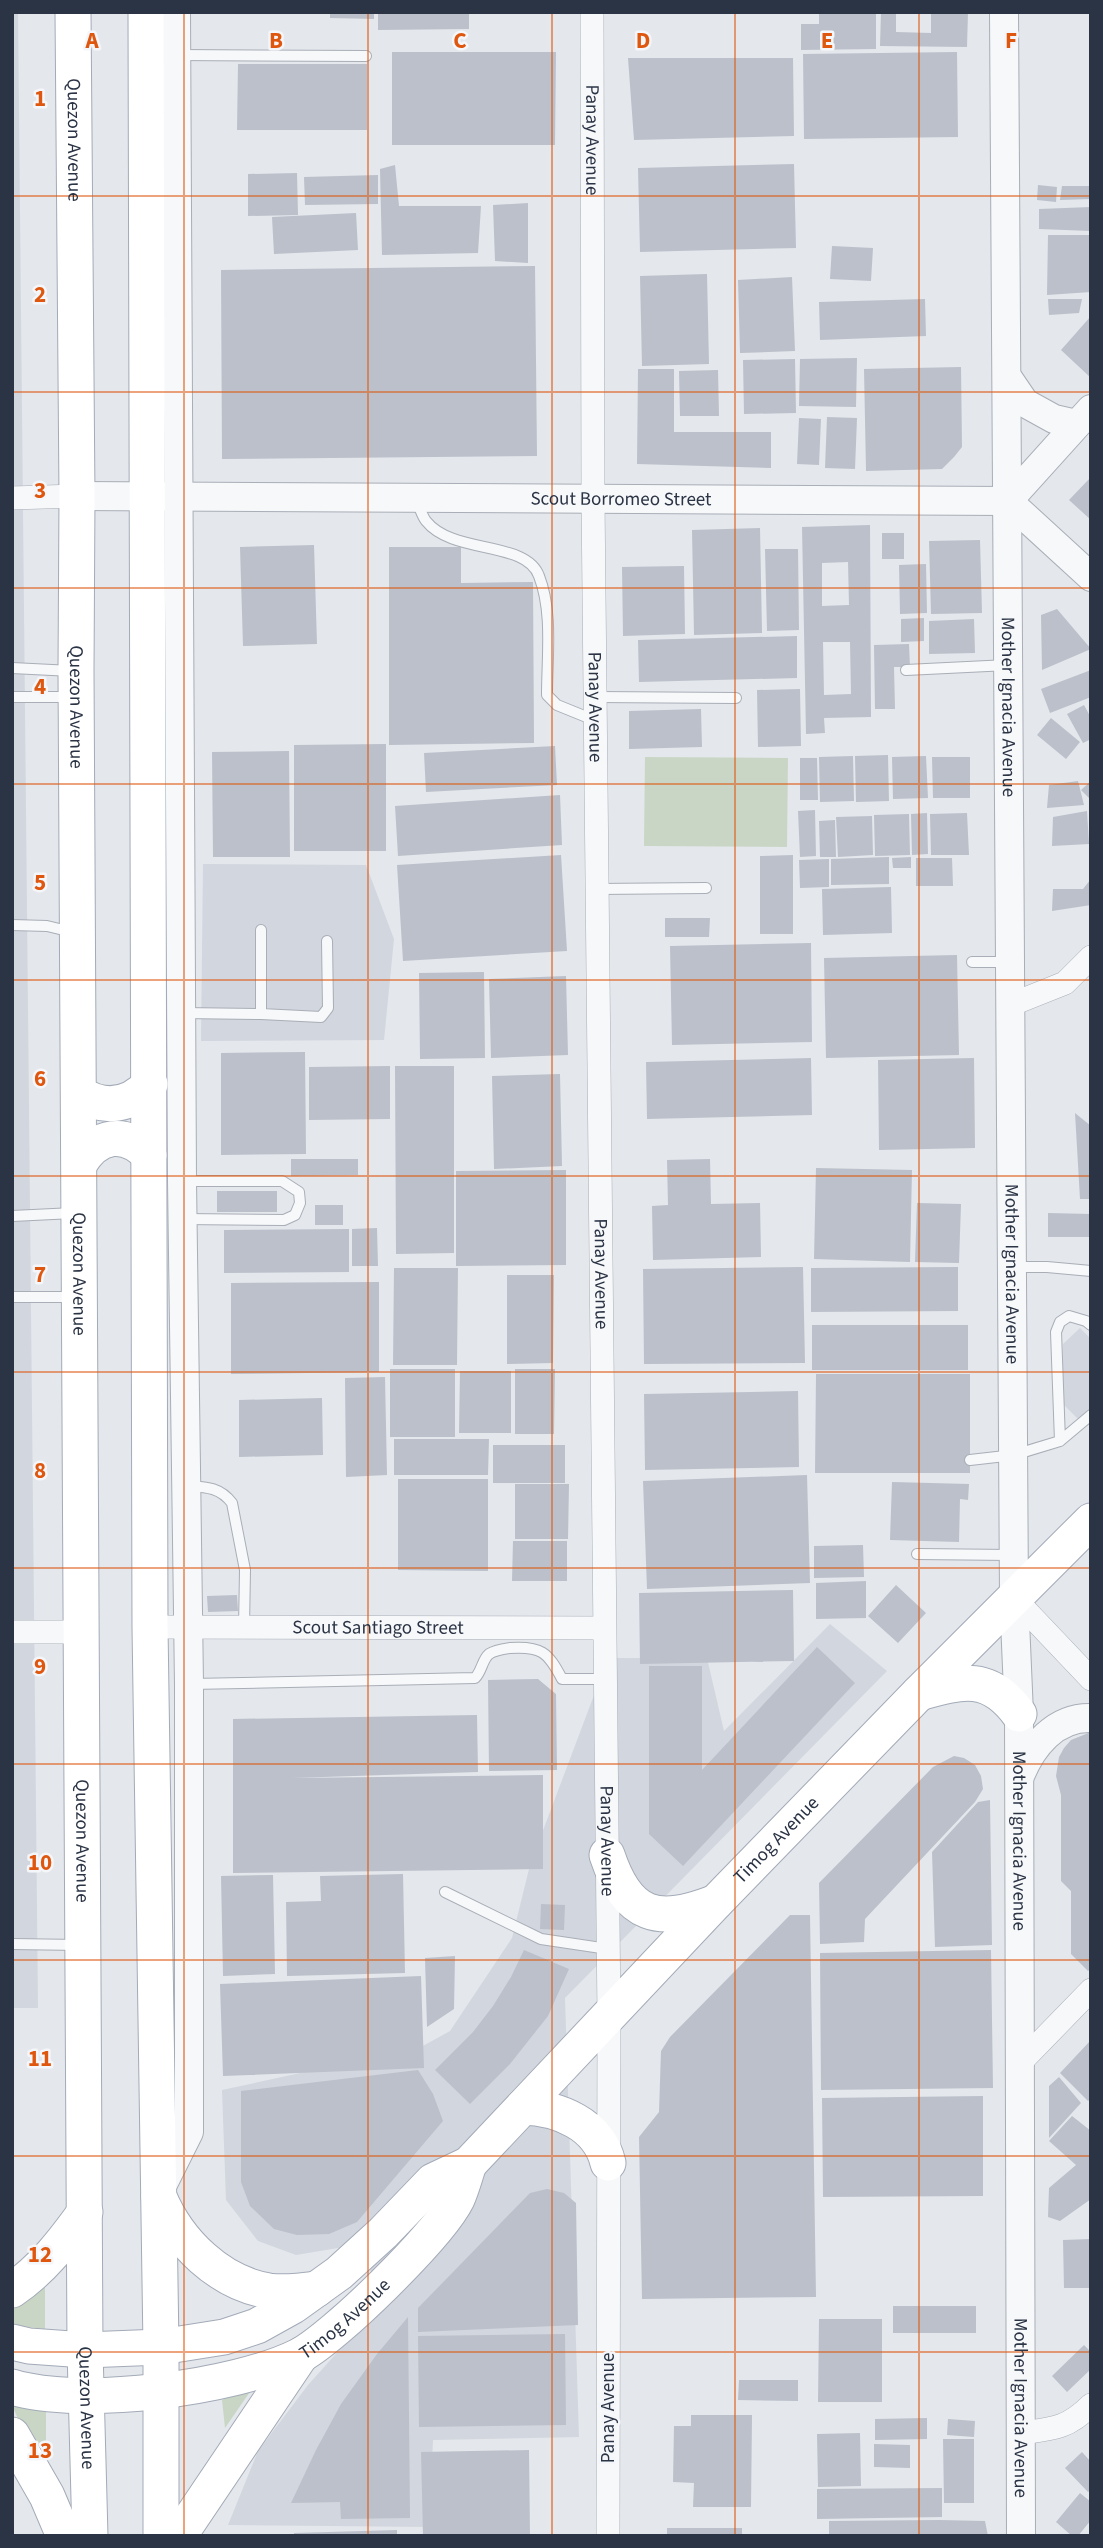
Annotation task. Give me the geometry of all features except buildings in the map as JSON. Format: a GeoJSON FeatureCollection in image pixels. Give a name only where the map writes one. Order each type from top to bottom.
{"type":"FeatureCollection","features":[{"type":"Feature","properties":{"kind":"main road","name":"Quezon Avenue"},"geometry":{"type":"LineString","coordinates":[[72,12],[77,496],[85,2350],[90,2536]]}},
{"type":"Feature","properties":{"kind":"main road"},"geometry":{"type":"LineString","coordinates":[[146,12],[129,496],[150,1084],[150,1627],[161,2347],[161,2536]]}},
{"type":"Feature","properties":{"kind":"main road"},"geometry":{"type":"LineString","coordinates":[[80,1094],[89,1100],[111,1105],[133,1099],[150,1084]]}},
{"type":"Feature","properties":{"kind":"main road"},"geometry":{"type":"LineString","coordinates":[[80,1163],[96,1145],[118,1139],[141,1146],[149,1155]]}},
{"type":"Feature","properties":{"kind":"main road","name":"Timog Avenue"},"geometry":{"type":"LineString","coordinates":[[12,2342],[29,2346],[85,2350],[161,2347],[224,2337],[257,2326],[284,2312],[317,2289],[383,2233],[433,2180],[469,2164],[716,1902],[1091,1521]]}},
{"type":"Feature","properties":{"kind":"main road"},"geometry":{"type":"LineString","coordinates":[[919,1693],[956,1683],[977,1683],[1004,1696],[1019,1714]]}},
{"type":"Feature","properties":{"kind":"main road"},"geometry":{"type":"LineString","coordinates":[[607,1855],[622,1890],[644,1910],[670,1915],[690,1912],[716,1902]]}},
{"type":"Feature","properties":{"kind":"main road"},"geometry":{"type":"LineString","coordinates":[[523,2107],[544,2108],[573,2119],[595,2139],[608,2162]]}},
{"type":"Feature","properties":{"kind":"main road","name":"Timog Avenue"},"geometry":{"type":"LineString","coordinates":[[12,2387],[30,2392],[86,2396],[161,2391],[251,2372],[300,2355],[356,2310],[422,2243],[456,2200],[469,2164]]}},
{"type":"Feature","properties":{"kind":"main road"},"geometry":{"type":"LineString","coordinates":[[158,2194],[165,2213],[188,2244],[223,2273],[269,2291],[317,2289]]}},
{"type":"Feature","properties":{"kind":"main road"},"geometry":{"type":"LineString","coordinates":[[12,2290],[59,2248],[85,2212]]}},
{"type":"Feature","properties":{"kind":"main road"},"geometry":{"type":"LineString","coordinates":[[179,2536],[300,2355]]}},
{"type":"Feature","properties":{"kind":"main road"},"geometry":{"type":"LineString","coordinates":[[12,2435],[47,2496],[64,2536]]}},
{"type":"Feature","properties":{"kind":"street"},"geometry":{"type":"LineString","coordinates":[[158,2194],[189,2132],[176,12]]}},
{"type":"Feature","properties":{"kind":"street","name":"Panay Avenue"},"geometry":{"type":"LineString","coordinates":[[592,12],[593,499],[609,2016],[608,2536]]}},
{"type":"Feature","properties":{"kind":"street","name":"Mother Ignacia Avenue"},"geometry":{"type":"LineString","coordinates":[[1004,12],[1014,1598],[1019,1714],[1021,2536]]}},
{"type":"Feature","properties":{"kind":"street"},"geometry":{"type":"LineString","coordinates":[[1008,378],[1025,403],[1054,419],[1084,416]]}},
{"type":"Feature","properties":{"kind":"street"},"geometry":{"type":"LineString","coordinates":[[1084,416],[1008,501],[1091,577]]}},
{"type":"Feature","properties":{"kind":"street","name":"Scout Borromeo Street"},"geometry":{"type":"LineString","coordinates":[[77,496],[1008,501]]}},
{"type":"Feature","properties":{"kind":"street"},"geometry":{"type":"LineString","coordinates":[[12,498],[77,496]]}},
{"type":"Feature","properties":{"kind":"street"},"geometry":{"type":"LineString","coordinates":[[1010,1004],[1065,983],[1091,957]]}},
{"type":"Feature","properties":{"kind":"street"},"geometry":{"type":"LineString","coordinates":[[1014,1598],[1091,1679]]}},
{"type":"Feature","properties":{"kind":"street","name":"Scout Santiago Street"},"geometry":{"type":"LineString","coordinates":[[150,1627],[604,1628]]}},
{"type":"Feature","properties":{"kind":"street"},"geometry":{"type":"LineString","coordinates":[[12,1632],[82,1632]]}},
{"type":"Feature","properties":{"kind":"street"},"geometry":{"type":"LineString","coordinates":[[1019,1778],[1031,1753],[1043,1737],[1061,1725],[1091,1718]]}},
{"type":"Feature","properties":{"kind":"street"},"geometry":{"type":"LineString","coordinates":[[1020,2063],[1091,1990]]}},
{"type":"Feature","properties":{"kind":"street"},"geometry":{"type":"LineString","coordinates":[[1021,2433],[1061,2428],[1079,2417],[1091,2405]]}},
{"type":"Feature","properties":{"kind":"lane"},"geometry":{"type":"LineString","coordinates":[[176,55],[366,56]]}},
{"type":"Feature","properties":{"kind":"lane"},"geometry":{"type":"LineString","coordinates":[[416,499],[425,521],[449,540],[507,552],[526,560],[538,573],[546,600],[547,695],[557,705],[596,721]]}},
{"type":"Feature","properties":{"kind":"lane"},"geometry":{"type":"LineString","coordinates":[[906,670],[1009,665]]}},
{"type":"Feature","properties":{"kind":"lane"},"geometry":{"type":"LineString","coordinates":[[12,668],[76,684]]}},
{"type":"Feature","properties":{"kind":"lane"},"geometry":{"type":"LineString","coordinates":[[12,697],[76,684]]}},
{"type":"Feature","properties":{"kind":"lane"},"geometry":{"type":"LineString","coordinates":[[596,697],[736,698]]}},
{"type":"Feature","properties":{"kind":"lane"},"geometry":{"type":"LineString","coordinates":[[597,889],[706,888]]}},
{"type":"Feature","properties":{"kind":"lane"},"geometry":{"type":"LineString","coordinates":[[12,925],[47,926],[78,933]]}},
{"type":"Feature","properties":{"kind":"lane"},"geometry":{"type":"LineString","coordinates":[[261,930],[261,1014]]}},
{"type":"Feature","properties":{"kind":"lane"},"geometry":{"type":"LineString","coordinates":[[182,1013],[321,1017],[328,1007],[327,941]]}},
{"type":"Feature","properties":{"kind":"lane"},"geometry":{"type":"LineString","coordinates":[[972,962],[1010,961]]}},
{"type":"Feature","properties":{"kind":"lane"},"geometry":{"type":"LineString","coordinates":[[182,1181],[282,1181],[299,1192],[300,1203],[295,1215],[284,1220],[183,1219]]}},
{"type":"Feature","properties":{"kind":"lane"},"geometry":{"type":"LineString","coordinates":[[12,1216],[80,1213]]}},
{"type":"Feature","properties":{"kind":"lane"},"geometry":{"type":"LineString","coordinates":[[1013,1267],[1091,1271]]}},
{"type":"Feature","properties":{"kind":"lane"},"geometry":{"type":"LineString","coordinates":[[12,1297],[79,1297]]}},
{"type":"Feature","properties":{"kind":"lane"},"geometry":{"type":"LineString","coordinates":[[1060,1441],[1056,1332],[1060,1322],[1069,1316],[1091,1325]]}},
{"type":"Feature","properties":{"kind":"lane"},"geometry":{"type":"LineString","coordinates":[[970,1460],[1014,1455],[1060,1441],[1091,1415]]}},
{"type":"Feature","properties":{"kind":"lane"},"geometry":{"type":"LineString","coordinates":[[186,1486],[212,1488],[226,1494],[232,1503],[245,1570],[244,1627]]}},
{"type":"Feature","properties":{"kind":"lane"},"geometry":{"type":"LineString","coordinates":[[917,1554],[1014,1555]]}},
{"type":"Feature","properties":{"kind":"lane"},"geometry":{"type":"LineString","coordinates":[[188,1684],[475,1678],[487,1656],[493,1652],[518,1648],[539,1649],[545,1653],[562,1679],[605,1679]]}},
{"type":"Feature","properties":{"kind":"lane"},"geometry":{"type":"LineString","coordinates":[[445,1892],[541,1939],[608,1949]]}},
{"type":"Feature","properties":{"kind":"lane"},"geometry":{"type":"LineString","coordinates":[[12,1944],[84,1945]]}},
{"type":"Feature","properties":{"kind":"shaded area"},"geometry":{"type":"Polygon","coordinates":[[[12,12],[18,12],[38,2008],[12,2008],[12,12]]]}},
{"type":"Feature","properties":{"kind":"shaded area"},"geometry":{"type":"Polygon","coordinates":[[[203,864],[366,865],[394,939],[384,1040],[201,1041],[203,864]]]}},
{"type":"Feature","properties":{"kind":"shaded area"},"geometry":{"type":"Polygon","coordinates":[[[1080,1328],[1091,1339],[1091,1410],[1080,1421],[1062,1403],[1063,1344],[1080,1328]]]}},
{"type":"Feature","properties":{"kind":"shaded area"},"geometry":{"type":"Polygon","coordinates":[[[830,1624],[887,1671],[565,1998],[579,2437],[433,2440],[429,2527],[228,2525],[258,2451],[308,2385],[395,2288],[338,2248],[296,2255],[258,2241],[226,2200],[222,2090],[421,2047],[450,2031],[512,1938],[530,1865],[608,1658],[707,1658],[724,1731],[830,1624]]]}},
{"type":"Feature","properties":{"kind":"green space"},"geometry":{"type":"Polygon","coordinates":[[[645,757],[788,758],[787,847],[644,846],[645,757]]]}},
{"type":"Feature","properties":{"kind":"green space"},"geometry":{"type":"Polygon","coordinates":[[[45,2282],[45,2329],[12,2325],[12,2307],[45,2282]]]}},
{"type":"Feature","properties":{"kind":"green space"},"geometry":{"type":"Polygon","coordinates":[[[254,2386],[225,2428],[222,2400],[254,2386]]]}},
{"type":"Feature","properties":{"kind":"green space"},"geometry":{"type":"Polygon","coordinates":[[[12,2405],[46,2409],[46,2466],[39,2467],[12,2405]]]}}]}
